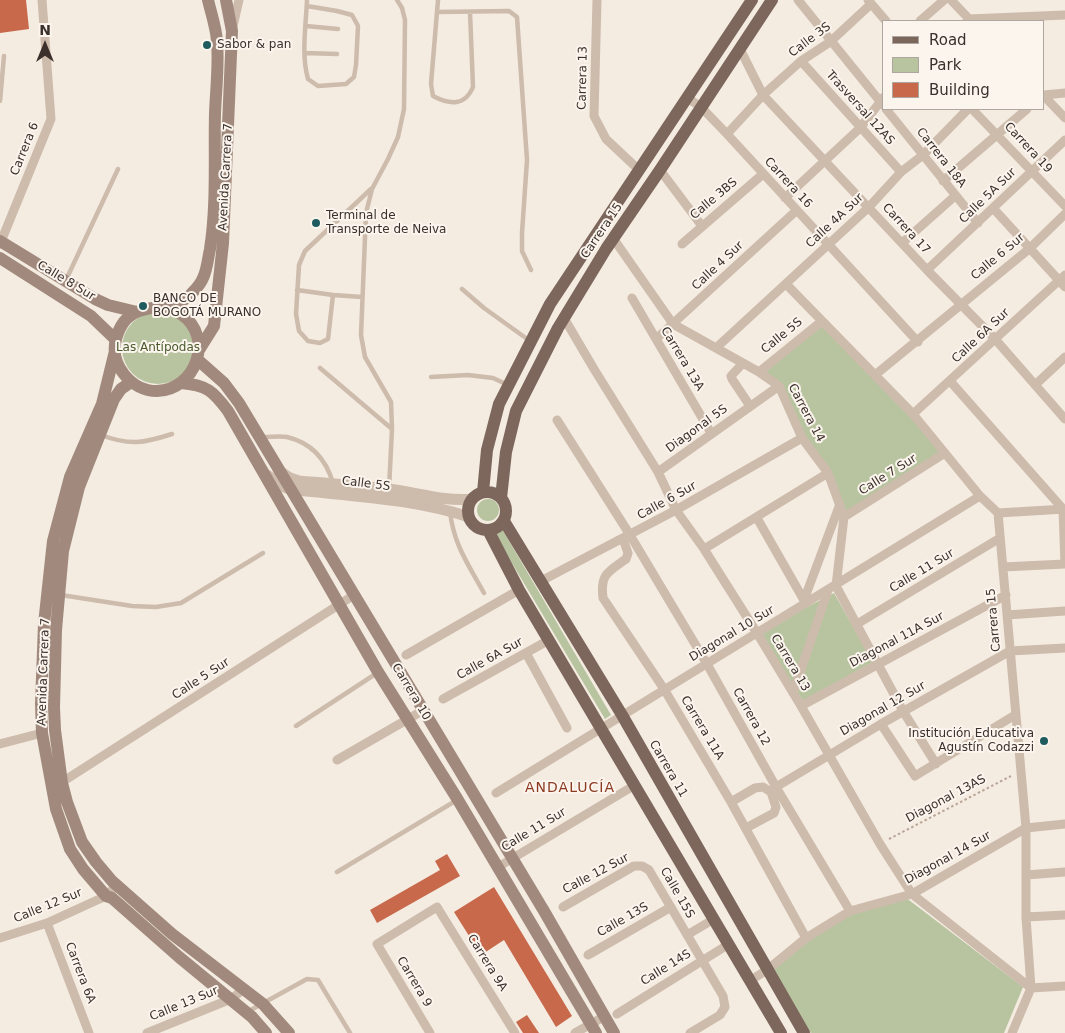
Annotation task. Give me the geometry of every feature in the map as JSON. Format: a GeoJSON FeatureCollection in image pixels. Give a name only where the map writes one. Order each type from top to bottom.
{"type":"FeatureCollection","features":[{"type":"Feature","properties":{"kind":"main road","name":"Avenida Carrera 7"},"geometry":{"type":"LineString","coordinates":[[156,306],[176,304],[190,296],[203,278],[208,257],[212,232],[217,40],[208,0]]}},
{"type":"Feature","properties":{"kind":"main road","name":"Avenida Carrera 7"},"geometry":{"type":"LineString","coordinates":[[199,355],[214,326],[223,243],[232,32],[226,0]]}},
{"type":"Feature","properties":{"kind":"main road","name":"Carrera 15"},"geometry":{"type":"LineString","coordinates":[[478,496],[499,404],[550,304],[752,0]]}},
{"type":"Feature","properties":{"kind":"main road","name":"Carrera 15"},"geometry":{"type":"LineString","coordinates":[[501,498],[506,452],[516,411],[564,318],[614,238],[772,0]]}},
{"type":"Feature","properties":{"kind":"main road","name":"Calle 8 Sur"},"geometry":{"type":"LineString","coordinates":[[0,242],[95,299],[108,305],[137,312]]}},
{"type":"Feature","properties":{"kind":"main road","name":"Calle 8 Sur"},"geometry":{"type":"LineString","coordinates":[[0,258],[92,316],[115,346]]}},
{"type":"Feature","properties":{"kind":"main road"},"geometry":{"type":"LineString","coordinates":[[156,306],[170,309],[182,315],[192,324],[198,337],[199,355],[189,376],[181,383],[169,389],[156,391],[143,388],[131,382],[121,370],[115,346],[120,329],[127,319],[137,312],[156,306]]}},
{"type":"Feature","properties":{"kind":"main road","name":"Avenida Carrera 7"},"geometry":{"type":"LineString","coordinates":[[115,346],[102,404],[70,477],[53,541],[44,624],[41,704],[42,733],[57,785],[67,802],[82,842],[96,862],[117,885],[172,934],[263,1004],[289,1033]]}},
{"type":"Feature","properties":{"kind":"main road","name":"Carrera 10"},"geometry":{"type":"LineString","coordinates":[[199,355],[239,403],[422,710],[611,1015],[614,1033]]}},
{"type":"Feature","properties":{"kind":"main road","name":"Avenida Carrera 7"},"geometry":{"type":"LineString","coordinates":[[131,382],[121,389],[114,399],[79,486],[63,551],[56,630],[54,707],[56,809],[70,848],[83,869],[106,896],[112,898],[179,957],[247,1012],[266,1033]]}},
{"type":"Feature","properties":{"kind":"main road","name":"Carrera 10"},"geometry":{"type":"LineString","coordinates":[[181,383],[198,385],[216,395],[228,411],[378,672],[458,800],[594,1028]]}},
{"type":"Feature","properties":{"kind":"main road"},"geometry":{"type":"LineString","coordinates":[[496,494],[501,498],[506,508],[504,521],[500,526],[488,530],[476,527],[469,517],[468,509],[478,496],[496,494]]}},
{"type":"Feature","properties":{"kind":"main road","name":"Carrera 11"},"geometry":{"type":"LineString","coordinates":[[504,521],[622,716],[804,1033]]}},
{"type":"Feature","properties":{"kind":"main road"},"geometry":{"type":"LineString","coordinates":[[488,530],[519,590],[781,1033]]}},
{"type":"Feature","properties":{"kind":"street","name":"Carrera 6"},"geometry":{"type":"LineString","coordinates":[[0,242],[51,119],[42,0]]}},
{"type":"Feature","properties":{"kind":"street"},"geometry":{"type":"LineString","coordinates":[[232,32],[239,0]]}},
{"type":"Feature","properties":{"kind":"street","name":"Carrera 13"},"geometry":{"type":"LineString","coordinates":[[597,0],[594,116],[606,139],[639,170]]}},
{"type":"Feature","properties":{"kind":"street","name":"Carrera 18A"},"geometry":{"type":"LineString","coordinates":[[798,0],[830,42],[882,102]]}},
{"type":"Feature","properties":{"kind":"street"},"geometry":{"type":"LineString","coordinates":[[921,20],[944,0]]}},
{"type":"Feature","properties":{"kind":"street"},"geometry":{"type":"LineString","coordinates":[[951,0],[968,20]]}},
{"type":"Feature","properties":{"kind":"street"},"geometry":{"type":"LineString","coordinates":[[869,2],[885,20]]}},
{"type":"Feature","properties":{"kind":"street","name":"Calle 3S"},"geometry":{"type":"LineString","coordinates":[[727,134],[763,95],[801,61],[830,42],[869,2]]}},
{"type":"Feature","properties":{"kind":"street"},"geometry":{"type":"LineString","coordinates":[[985,20],[1065,15]]}},
{"type":"Feature","properties":{"kind":"street","name":"Carrera 17"},"geometry":{"type":"LineString","coordinates":[[740,49],[763,95],[995,339],[1065,419]]}},
{"type":"Feature","properties":{"kind":"street","name":"Trasversal 12AS"},"geometry":{"type":"LineString","coordinates":[[801,61],[901,172]]}},
{"type":"Feature","properties":{"kind":"street"},"geometry":{"type":"LineString","coordinates":[[1045,96],[1065,94]]}},
{"type":"Feature","properties":{"kind":"street"},"geometry":{"type":"LineString","coordinates":[[1045,97],[1065,118]]}},
{"type":"Feature","properties":{"kind":"street","name":"Carrera 16"},"geometry":{"type":"LineString","coordinates":[[686,98],[701,107],[727,134],[918,342]]}},
{"type":"Feature","properties":{"kind":"street"},"geometry":{"type":"LineString","coordinates":[[785,198],[860,128],[882,104]]}},
{"type":"Feature","properties":{"kind":"street","name":"Carrera 18A"},"geometry":{"type":"LineString","coordinates":[[888,110],[978,223]]}},
{"type":"Feature","properties":{"kind":"street","name":"Calle 4A Sur"},"geometry":{"type":"LineString","coordinates":[[716,348],[869,207],[901,172],[923,155],[969,110]]}},
{"type":"Feature","properties":{"kind":"street","name":"Carrera 19"},"geometry":{"type":"LineString","coordinates":[[971,110],[998,134],[1065,206]]}},
{"type":"Feature","properties":{"kind":"street"},"geometry":{"type":"LineString","coordinates":[[943,181],[1026,110]]}},
{"type":"Feature","properties":{"kind":"street","name":"Calle 5A Sur"},"geometry":{"type":"LineString","coordinates":[[928,270],[1065,140]]}},
{"type":"Feature","properties":{"kind":"street"},"geometry":{"type":"LineString","coordinates":[[660,170],[702,226]]}},
{"type":"Feature","properties":{"kind":"street","name":"Calle 3BS"},"geometry":{"type":"LineString","coordinates":[[682,244],[763,174]]}},
{"type":"Feature","properties":{"kind":"street"},"geometry":{"type":"LineString","coordinates":[[902,243],[955,196]]}},
{"type":"Feature","properties":{"kind":"street"},"geometry":{"type":"LineString","coordinates":[[993,208],[1029,248],[1063,281]]}},
{"type":"Feature","properties":{"kind":"street","name":"Calle 4 Sur"},"geometry":{"type":"LineString","coordinates":[[656,339],[797,210]]}},
{"type":"Feature","properties":{"kind":"street","name":"Calle 6 Sur"},"geometry":{"type":"LineString","coordinates":[[875,376],[1029,248],[1065,214]]}},
{"type":"Feature","properties":{"kind":"street","name":"Carrera 14"},"geometry":{"type":"LineString","coordinates":[[614,238],[674,324],[759,372],[779,386],[802,438],[828,473],[844,517],[832,588],[793,693]]}},
{"type":"Feature","properties":{"kind":"street","name":"Calle 6A Sur"},"geometry":{"type":"LineString","coordinates":[[913,414],[995,339],[1063,281]]}},
{"type":"Feature","properties":{"kind":"street"},"geometry":{"type":"LineString","coordinates":[[786,284],[913,414],[980,496],[998,514],[1064,509]]}},
{"type":"Feature","properties":{"kind":"street","name":"Carrera 13A"},"geometry":{"type":"LineString","coordinates":[[632,298],[711,433]]}},
{"type":"Feature","properties":{"kind":"street","name":"Carrera 13"},"geometry":{"type":"LineString","coordinates":[[564,318],[658,472],[676,510],[757,633],[880,844],[912,894],[1031,988]]}},
{"type":"Feature","properties":{"kind":"street","name":"Calle 5S"},"geometry":{"type":"LineString","coordinates":[[759,372],[822,321]]}},
{"type":"Feature","properties":{"kind":"street"},"geometry":{"type":"LineString","coordinates":[[1035,384],[1065,357]]}},
{"type":"Feature","properties":{"kind":"street"},"geometry":{"type":"LineString","coordinates":[[743,363],[731,376],[750,406],[779,386]]}},
{"type":"Feature","properties":{"kind":"street"},"geometry":{"type":"LineString","coordinates":[[950,381],[1064,509],[1065,564],[1003,567]]}},
{"type":"Feature","properties":{"kind":"street","name":"Diagonal 5S"},"geometry":{"type":"LineString","coordinates":[[658,472],[750,406]]}},
{"type":"Feature","properties":{"kind":"street","name":"Carrera 12"},"geometry":{"type":"LineString","coordinates":[[557,420],[627,537],[707,664],[774,789],[850,911]]}},
{"type":"Feature","properties":{"kind":"street","name":"Calle 6 Sur"},"geometry":{"type":"LineString","coordinates":[[541,581],[627,537],[802,438]]}},
{"type":"Feature","properties":{"kind":"street","name":"Calle 7 Sur"},"geometry":{"type":"LineString","coordinates":[[844,517],[945,453]]}},
{"type":"Feature","properties":{"kind":"street","name":"Calle 5S"},"geometry":{"type":"LineString","coordinates":[[276,468],[290,478],[299,481],[333,484],[389,495],[469,517]]}},
{"type":"Feature","properties":{"kind":"street","name":"Calle 5S"},"geometry":{"type":"LineString","coordinates":[[264,472],[278,485],[289,489],[461,500],[478,496]]}},
{"type":"Feature","properties":{"kind":"street"},"geometry":{"type":"LineString","coordinates":[[704,550],[828,473]]}},
{"type":"Feature","properties":{"kind":"street","name":"Diagonal 10 Sur"},"geometry":{"type":"LineString","coordinates":[[496,793],[980,496]]}},
{"type":"Feature","properties":{"kind":"street"},"geometry":{"type":"LineString","coordinates":[[805,602],[840,504]]}},
{"type":"Feature","properties":{"kind":"street","name":"Carrera 15"},"geometry":{"type":"LineString","coordinates":[[998,514],[1026,828],[1026,918],[1031,988],[1012,1033]]}},
{"type":"Feature","properties":{"kind":"street"},"geometry":{"type":"LineString","coordinates":[[757,518],[805,602]]}},
{"type":"Feature","properties":{"kind":"street","name":"Carrera 11A"},"geometry":{"type":"LineString","coordinates":[[627,537],[628,553],[626,559],[606,574],[602,584],[603,598],[664,689],[746,828],[806,938]]}},
{"type":"Feature","properties":{"kind":"street","name":"Calle 11 Sur"},"geometry":{"type":"LineString","coordinates":[[857,624],[1000,538]]}},
{"type":"Feature","properties":{"kind":"street"},"geometry":{"type":"LineString","coordinates":[[832,588],[857,624],[903,711],[936,764]]}},
{"type":"Feature","properties":{"kind":"street"},"geometry":{"type":"LineString","coordinates":[[406,656],[519,590]]}},
{"type":"Feature","properties":{"kind":"street","name":"Calle 5 Sur"},"geometry":{"type":"LineString","coordinates":[[57,785],[354,595]]}},
{"type":"Feature","properties":{"kind":"street","name":"Diagonal 11A Sur"},"geometry":{"type":"LineString","coordinates":[[801,706],[1006,596]]}},
{"type":"Feature","properties":{"kind":"street"},"geometry":{"type":"LineString","coordinates":[[1008,615],[1065,611]]}},
{"type":"Feature","properties":{"kind":"street","name":"Calle 6A Sur"},"geometry":{"type":"LineString","coordinates":[[443,699],[549,640]]}},
{"type":"Feature","properties":{"kind":"street"},"geometry":{"type":"LineString","coordinates":[[1010,651],[1065,648]]}},
{"type":"Feature","properties":{"kind":"street","name":"Diagonal 12 Sur"},"geometry":{"type":"LineString","coordinates":[[774,789],[903,711],[1010,651]]}},
{"type":"Feature","properties":{"kind":"street"},"geometry":{"type":"LineString","coordinates":[[526,653],[567,728]]}},
{"type":"Feature","properties":{"kind":"street"},"geometry":{"type":"LineString","coordinates":[[337,760],[422,710]]}},
{"type":"Feature","properties":{"kind":"street"},"geometry":{"type":"LineString","coordinates":[[881,724],[915,776],[1015,715]]}},
{"type":"Feature","properties":{"kind":"street"},"geometry":{"type":"LineString","coordinates":[[0,744],[42,733]]}},
{"type":"Feature","properties":{"kind":"street","name":"Calle 11 Sur"},"geometry":{"type":"LineString","coordinates":[[498,867],[635,785]]}},
{"type":"Feature","properties":{"kind":"street"},"geometry":{"type":"LineString","coordinates":[[731,802],[755,788],[774,789],[776,807],[774,813],[746,828]]}},
{"type":"Feature","properties":{"kind":"street"},"geometry":{"type":"LineString","coordinates":[[1026,828],[1065,824]]}},
{"type":"Feature","properties":{"kind":"street","name":"Diagonal 14 Sur"},"geometry":{"type":"LineString","coordinates":[[751,980],[767,970],[806,938],[850,911],[912,894],[1026,828]]}},
{"type":"Feature","properties":{"kind":"street","name":"Calle 12 Sur"},"geometry":{"type":"LineString","coordinates":[[563,906],[634,866],[642,866]]}},
{"type":"Feature","properties":{"kind":"street","name":"Calle 15S"},"geometry":{"type":"LineString","coordinates":[[642,866],[649,870],[723,996],[725,1007],[720,1015],[690,1033]]}},
{"type":"Feature","properties":{"kind":"street"},"geometry":{"type":"LineString","coordinates":[[1026,875],[1065,872]]}},
{"type":"Feature","properties":{"kind":"street"},"geometry":{"type":"LineString","coordinates":[[106,896],[117,885]]}},
{"type":"Feature","properties":{"kind":"street","name":"Calle 12 Sur"},"geometry":{"type":"LineString","coordinates":[[0,938],[47,923],[106,896]]}},
{"type":"Feature","properties":{"kind":"street","name":"Carrera 9A"},"geometry":{"type":"LineString","coordinates":[[377,944],[438,907],[515,1033]]}},
{"type":"Feature","properties":{"kind":"street","name":"Calle 13S"},"geometry":{"type":"LineString","coordinates":[[588,954],[670,907]]}},
{"type":"Feature","properties":{"kind":"street"},"geometry":{"type":"LineString","coordinates":[[1026,918],[1065,915]]}},
{"type":"Feature","properties":{"kind":"street","name":"Calle 15S"},"geometry":{"type":"LineString","coordinates":[[687,935],[714,919]]}},
{"type":"Feature","properties":{"kind":"street","name":"Carrera 6A"},"geometry":{"type":"LineString","coordinates":[[47,923],[89,1033]]}},
{"type":"Feature","properties":{"kind":"street","name":"Carrera 9"},"geometry":{"type":"LineString","coordinates":[[377,944],[430,1033]]}},
{"type":"Feature","properties":{"kind":"street","name":"Calle 14S"},"geometry":{"type":"LineString","coordinates":[[575,1033],[594,1028],[611,1015],[729,944]]}},
{"type":"Feature","properties":{"kind":"street"},"geometry":{"type":"LineString","coordinates":[[1031,988],[1065,986]]}},
{"type":"Feature","properties":{"kind":"street","name":"Calle 13 Sur"},"geometry":{"type":"LineString","coordinates":[[147,1033],[231,999],[244,989]]}},
{"type":"Feature","properties":{"kind":"lane"},"geometry":{"type":"LineString","coordinates":[[389,495],[392,429],[391,402],[365,357],[361,335],[366,213],[372,188],[398,137],[404,109],[404,20],[402,8],[397,0]]}},
{"type":"Feature","properties":{"kind":"lane"},"geometry":{"type":"LineString","coordinates":[[438,0],[431,84],[433,96],[442,101],[462,102],[469,97],[473,87],[470,12]]}},
{"type":"Feature","properties":{"kind":"lane"},"geometry":{"type":"LineString","coordinates":[[307,3],[352,15],[358,26],[354,77],[346,84],[318,86],[308,80],[305,69],[307,3]]}},
{"type":"Feature","properties":{"kind":"lane"},"geometry":{"type":"LineString","coordinates":[[437,12],[509,11],[517,17],[527,160],[522,251],[531,270]]}},
{"type":"Feature","properties":{"kind":"lane"},"geometry":{"type":"LineString","coordinates":[[306,26],[338,29]]}},
{"type":"Feature","properties":{"kind":"lane"},"geometry":{"type":"LineString","coordinates":[[305,53],[337,54]]}},
{"type":"Feature","properties":{"kind":"lane"},"geometry":{"type":"LineString","coordinates":[[0,101],[4,56]]}},
{"type":"Feature","properties":{"kind":"lane"},"geometry":{"type":"LineString","coordinates":[[65,281],[118,170]]}},
{"type":"Feature","properties":{"kind":"lane"},"geometry":{"type":"LineString","coordinates":[[333,295],[328,339],[320,343],[308,341],[299,331],[296,314],[299,265],[305,251],[372,188]]}},
{"type":"Feature","properties":{"kind":"lane"},"geometry":{"type":"LineString","coordinates":[[462,289],[484,308],[531,341]]}},
{"type":"Feature","properties":{"kind":"lane"},"geometry":{"type":"LineString","coordinates":[[297,290],[362,297]]}},
{"type":"Feature","properties":{"kind":"lane"},"geometry":{"type":"LineString","coordinates":[[320,368],[392,429]]}},
{"type":"Feature","properties":{"kind":"lane"},"geometry":{"type":"LineString","coordinates":[[431,377],[468,375],[493,378],[508,386]]}},
{"type":"Feature","properties":{"kind":"lane"},"geometry":{"type":"LineString","coordinates":[[100,435],[119,442],[146,442],[172,434]]}},
{"type":"Feature","properties":{"kind":"lane"},"geometry":{"type":"LineString","coordinates":[[260,438],[287,437],[306,445],[322,457],[330,472],[333,484]]}},
{"type":"Feature","properties":{"kind":"lane"},"geometry":{"type":"LineString","coordinates":[[449,511],[457,546],[484,592]]}},
{"type":"Feature","properties":{"kind":"lane"},"geometry":{"type":"LineString","coordinates":[[59,595],[132,606],[156,607],[181,603],[263,553]]}},
{"type":"Feature","properties":{"kind":"lane"},"geometry":{"type":"LineString","coordinates":[[296,726],[378,672]]}},
{"type":"Feature","properties":{"kind":"lane"},"geometry":{"type":"LineString","coordinates":[[337,872],[458,800]]}},
{"type":"Feature","properties":{"kind":"lane"},"geometry":{"type":"LineString","coordinates":[[247,1012],[307,979],[318,980],[350,1033]]}},
{"type":"Feature","properties":{"kind":"path","name":"Diagonal 13AS"},"geometry":{"type":"LineString","coordinates":[[880,844],[936,813],[1020,771]]}},
{"type":"Feature","properties":{"kind":"green space","name":"Las Antípodas"},"geometry":{"type":"Polygon","coordinates":[[[158,312],[172,315],[184,322],[191,334],[194,348],[191,362],[184,374],[172,381],[158,384],[144,381],[132,374],[125,362],[122,348],[125,334],[132,322],[144,315],[158,312]]]}},
{"type":"Feature","properties":{"kind":"green space"},"geometry":{"type":"Polygon","coordinates":[[[822,321],[945,453],[844,517],[828,473],[802,438],[779,386],[759,372],[822,321]]]}},
{"type":"Feature","properties":{"kind":"green space"},"geometry":{"type":"Polygon","coordinates":[[[488,499],[498,506],[499,510],[492,520],[488,521],[478,514],[477,510],[484,500],[488,499]]]}},
{"type":"Feature","properties":{"kind":"green space"},"geometry":{"type":"Polygon","coordinates":[[[502,529],[611,715],[605,719],[494,533],[502,529]]]}},
{"type":"Feature","properties":{"kind":"green space"},"geometry":{"type":"Polygon","coordinates":[[[834,593],[873,662],[803,701],[761,635],[834,593]]]}},
{"type":"Feature","properties":{"kind":"green space"},"geometry":{"type":"Polygon","coordinates":[[[905,897],[1023,987],[1004,1033],[808,1032],[772,971],[810,940],[852,914],[905,897]]]}},
{"type":"Feature","properties":{"kind":"building"},"geometry":{"type":"Polygon","coordinates":[[[0,0],[26,0],[29,29],[0,33],[0,0]]]}},
{"type":"Feature","properties":{"kind":"building"},"geometry":{"type":"Polygon","coordinates":[[[447,854],[460,876],[377,923],[370,910],[440,870],[435,861],[447,854]]]}},
{"type":"Feature","properties":{"kind":"building"},"geometry":{"type":"Polygon","coordinates":[[[494,887],[572,1016],[556,1027],[504,940],[481,955],[454,912],[494,887]]]}},
{"type":"Feature","properties":{"kind":"building"},"geometry":{"type":"Polygon","coordinates":[[[527,1015],[539,1033],[523,1033],[516,1022],[527,1015]]]}},
{"type":"Feature","properties":{"kind":"place","name":"Sabor & pan"},"geometry":{"type":"Point","coordinates":[207,45]}},
{"type":"Feature","properties":{"kind":"place","name":"Terminal de Transporte de Neiva"},"geometry":{"type":"Point","coordinates":[316,223]}},
{"type":"Feature","properties":{"kind":"place","name":"BANCO DE BOGOTÁ MURANO"},"geometry":{"type":"Point","coordinates":[143,306]}},
{"type":"Feature","properties":{"kind":"place","name":"Institución Educativa Agustín Codazzi"},"geometry":{"type":"Point","coordinates":[1044,741]}},
{"type":"Feature","properties":{"kind":"district","name":"ANDALUCÍA"},"geometry":{"type":"Point","coordinates":[570,788]}}]}
